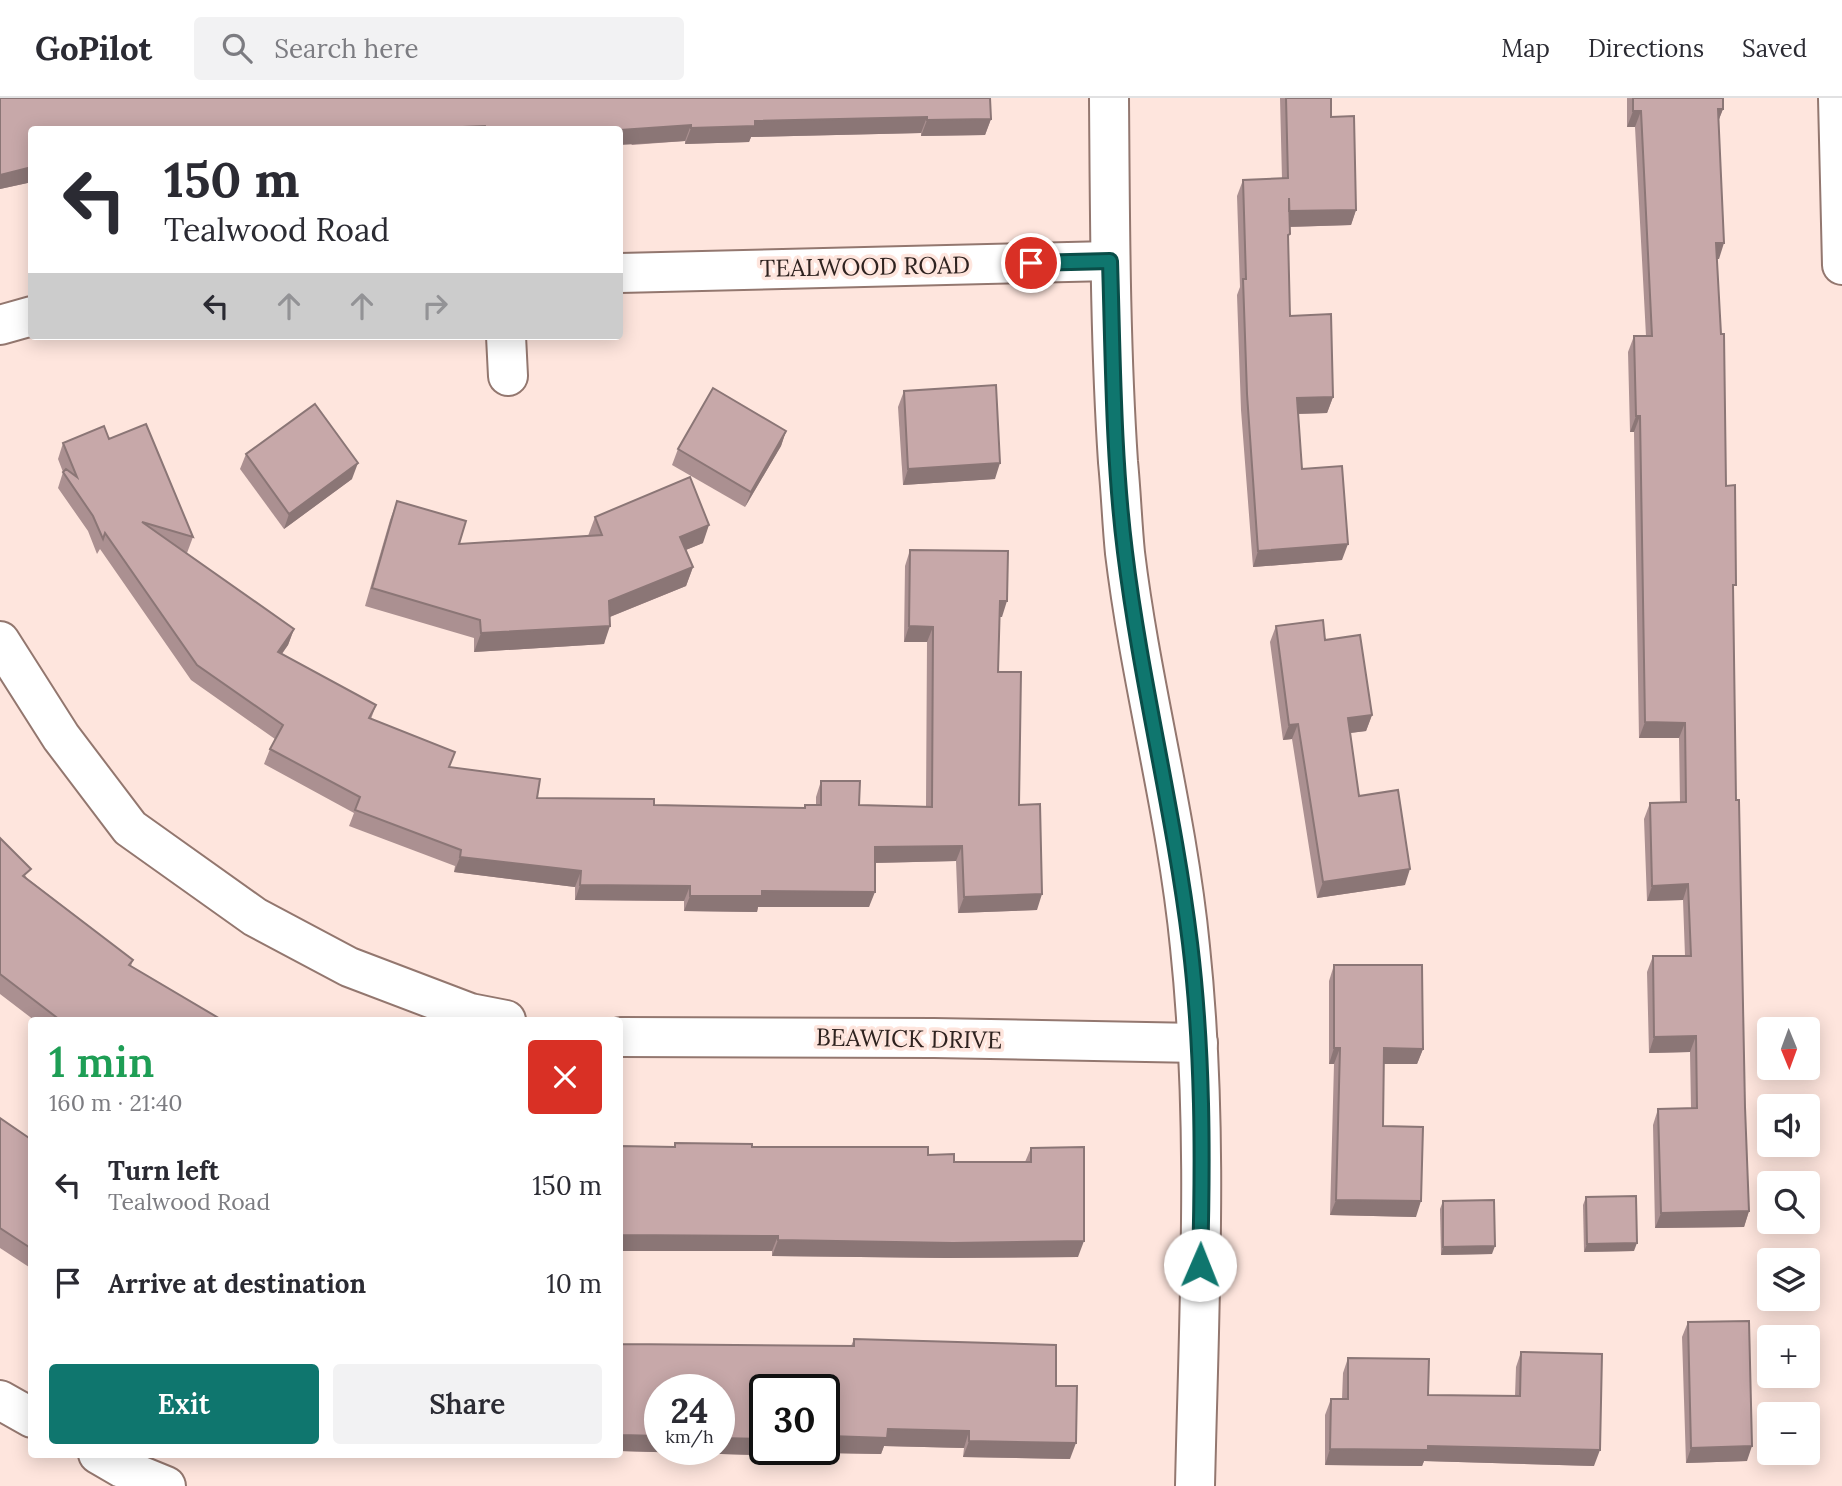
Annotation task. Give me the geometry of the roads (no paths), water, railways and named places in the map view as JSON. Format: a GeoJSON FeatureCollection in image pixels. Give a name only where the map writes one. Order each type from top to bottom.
{"type":"FeatureCollection","features":[{"type":"Feature","properties":{"kind":"street"},"geometry":{"type":"LineString","coordinates":[[1109,98],[1110,261],[1115,410],[1125,548],[1139,651],[1178,855],[1190,945],[1198,1043],[1202,1185],[1195,1486]]}},
{"type":"Feature","properties":{"kind":"street"},"geometry":{"type":"LineString","coordinates":[[1838,98],[1842,265]]}},
{"type":"Feature","properties":{"kind":"street","name":"TEALWOOD ROAD"},"geometry":{"type":"LineString","coordinates":[[623,273],[1110,261]]}},
{"type":"Feature","properties":{"kind":"street"},"geometry":{"type":"LineString","coordinates":[[0,325],[28,317]]}},
{"type":"Feature","properties":{"kind":"street"},"geometry":{"type":"LineString","coordinates":[[506,340],[508,376]]}},
{"type":"Feature","properties":{"kind":"street"},"geometry":{"type":"LineString","coordinates":[[0,641],[61,737],[130,828],[255,917],[349,967],[470,1013],[491,1017]]}},
{"type":"Feature","properties":{"kind":"street","name":"BEAWICK DRIVE"},"geometry":{"type":"LineString","coordinates":[[623,1037],[1198,1043]]}},
{"type":"Feature","properties":{"kind":"street"},"geometry":{"type":"LineString","coordinates":[[0,1400],[28,1416]]}},
{"type":"Feature","properties":{"kind":"street"},"geometry":{"type":"LineString","coordinates":[[104,1458],[166,1486]]}}]}
